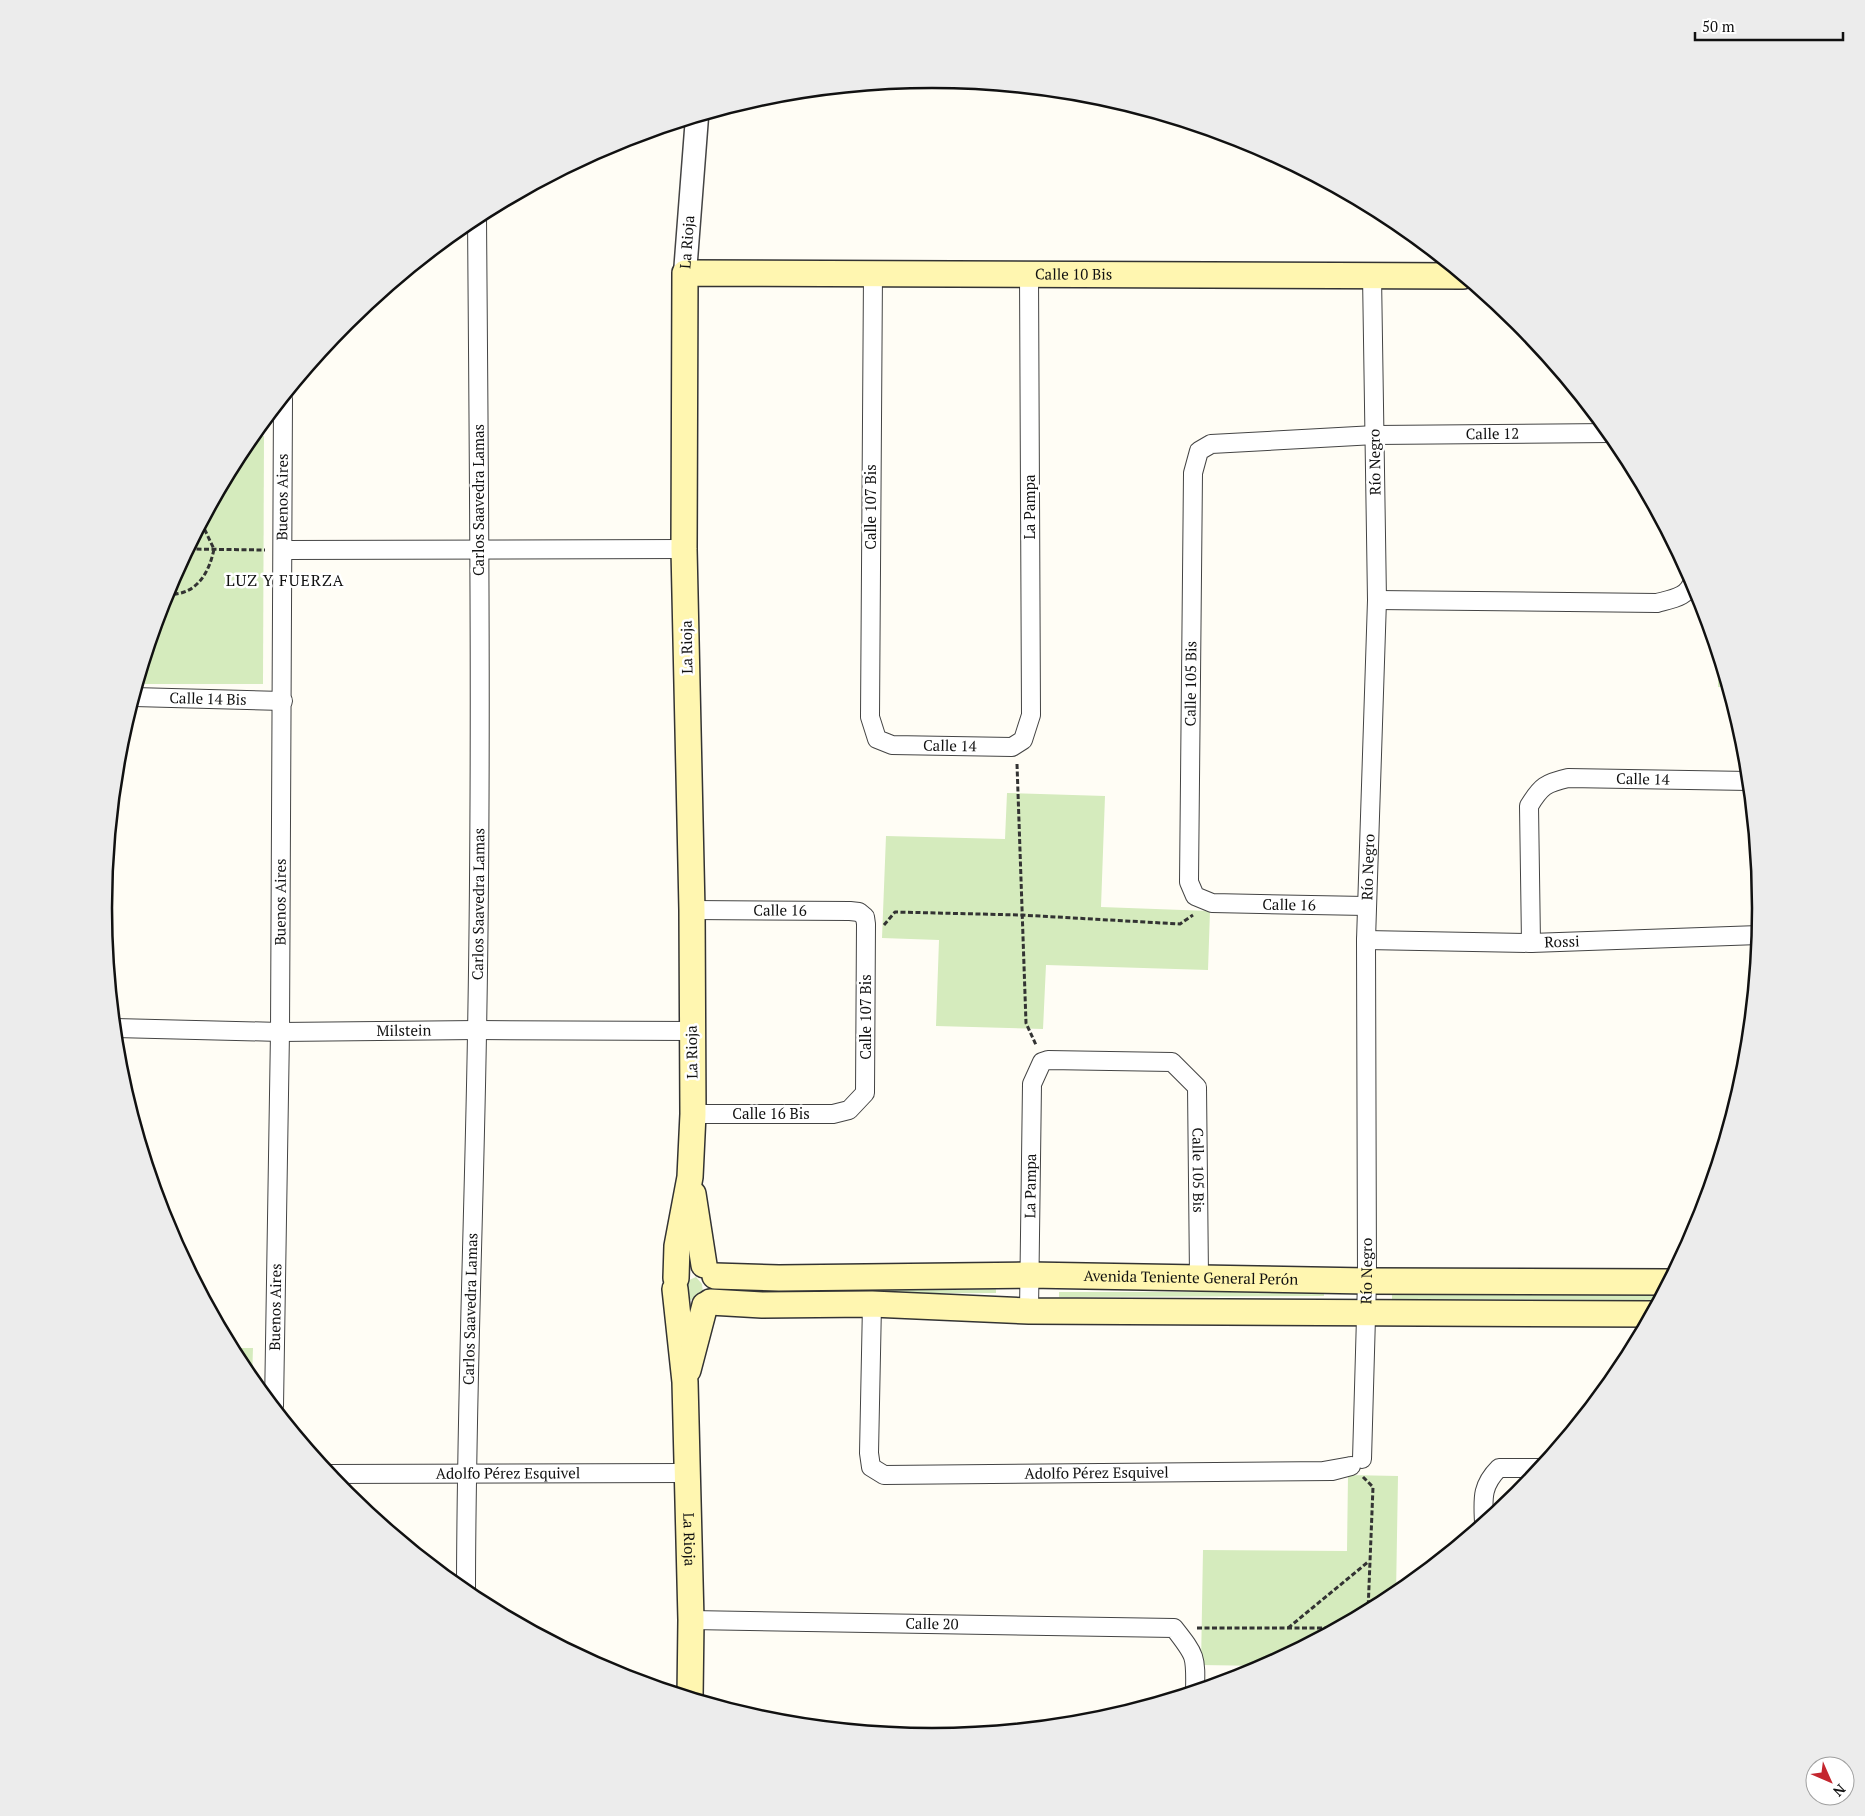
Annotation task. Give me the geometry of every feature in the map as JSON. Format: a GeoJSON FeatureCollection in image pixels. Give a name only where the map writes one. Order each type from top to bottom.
{"type":"FeatureCollection","features":[{"type":"Feature","properties":{"kind":"main road","name":"Calle 10 Bis"},"geometry":{"type":"LineString","coordinates":[[685,274],[1455,276]]}},
{"type":"Feature","properties":{"kind":"main road","name":"La Rioja"},"geometry":{"type":"LineString","coordinates":[[685,274],[684,549],[692,910],[691,1031],[693,1114],[690,1177],[677,1246],[675,1284],[685,1382],[691,1620],[690,1692]]}},
{"type":"Feature","properties":{"kind":"main road","name":"La Rioja"},"geometry":{"type":"LineString","coordinates":[[690,1177],[710,1270]]}},
{"type":"Feature","properties":{"kind":"main road"},"geometry":{"type":"LineString","coordinates":[[707,1303],[717,1290],[710,1270],[698,1264],[684,1267],[675,1284],[680,1300],[692,1306],[707,1303],[872,1304],[1029,1311],[1645,1314]]}},
{"type":"Feature","properties":{"kind":"main road","name":"Avenida Teniente General Perón"},"geometry":{"type":"LineString","coordinates":[[710,1270],[779,1278],[1029,1274],[1199,1276],[1367,1281],[1662,1282]]}},
{"type":"Feature","properties":{"kind":"main road","name":"La Rioja"},"geometry":{"type":"LineString","coordinates":[[685,1382],[707,1303]]}},
{"type":"Feature","properties":{"kind":"street","name":"La Rioja"},"geometry":{"type":"LineString","coordinates":[[685,274],[692,124]]}},
{"type":"Feature","properties":{"kind":"street","name":"Carlos Saavedra Lamas"},"geometry":{"type":"LineString","coordinates":[[466,1582],[466,1475],[477,1030],[479,548],[477,226]]}},
{"type":"Feature","properties":{"kind":"street","name":"Calle 107 Bis"},"geometry":{"type":"LineString","coordinates":[[872,274],[870,717],[877,739]]}},
{"type":"Feature","properties":{"kind":"street","name":"La Pampa"},"geometry":{"type":"LineString","coordinates":[[1017,743],[1030,714],[1028,274]]}},
{"type":"Feature","properties":{"kind":"street","name":"Río Negro"},"geometry":{"type":"LineString","coordinates":[[1357,1463],[1367,1281],[1366,906],[1377,600],[1372,275]]}},
{"type":"Feature","properties":{"kind":"street","name":"Buenos Aires"},"geometry":{"type":"LineString","coordinates":[[274,1396],[280,1032],[283,550],[280,412]]}},
{"type":"Feature","properties":{"kind":"street","name":"Calle 12"},"geometry":{"type":"LineString","coordinates":[[1199,451],[1211,444],[1375,435],[1601,433]]}},
{"type":"Feature","properties":{"kind":"street","name":"Calle 105 Bis"},"geometry":{"type":"LineString","coordinates":[[1199,451],[1193,473],[1189,882],[1194,896],[1212,903]]}},
{"type":"Feature","properties":{"kind":"street"},"geometry":{"type":"LineString","coordinates":[[283,550],[479,548],[684,549]]}},
{"type":"Feature","properties":{"kind":"street"},"geometry":{"type":"LineString","coordinates":[[1377,600],[1656,603],[1681,597],[1689,589]]}},
{"type":"Feature","properties":{"kind":"street","name":"Calle 14 Bis"},"geometry":{"type":"LineString","coordinates":[[140,697],[282,701]]}},
{"type":"Feature","properties":{"kind":"street","name":"Calle 14"},"geometry":{"type":"LineString","coordinates":[[877,739],[892,745],[1017,743]]}},
{"type":"Feature","properties":{"kind":"street","name":"Calle 14"},"geometry":{"type":"LineString","coordinates":[[1531,943],[1529,806],[1539,789],[1552,782],[1568,778],[1743,781]]}},
{"type":"Feature","properties":{"kind":"street","name":"Calle 16"},"geometry":{"type":"LineString","coordinates":[[1212,903],[1366,906]]}},
{"type":"Feature","properties":{"kind":"street","name":"Calle 16"},"geometry":{"type":"LineString","coordinates":[[692,910],[850,911],[859,912],[866,921]]}},
{"type":"Feature","properties":{"kind":"street","name":"Calle 107 Bis"},"geometry":{"type":"LineString","coordinates":[[849,1110],[865,1093],[866,921]]}},
{"type":"Feature","properties":{"kind":"street","name":"Rossi"},"geometry":{"type":"LineString","coordinates":[[1366,940],[1531,943],[1752,935]]}},
{"type":"Feature","properties":{"kind":"street","name":"Milstein"},"geometry":{"type":"LineString","coordinates":[[121,1028],[280,1032],[477,1030],[691,1031]]}},
{"type":"Feature","properties":{"kind":"street","name":"Calle 105 Bis"},"geometry":{"type":"LineString","coordinates":[[1042,1062],[1048,1060],[1172,1062],[1197,1087],[1199,1276]]}},
{"type":"Feature","properties":{"kind":"street","name":"La Pampa"},"geometry":{"type":"LineString","coordinates":[[1029,1311],[1032,1084],[1042,1062]]}},
{"type":"Feature","properties":{"kind":"street","name":"Calle 16 Bis"},"geometry":{"type":"LineString","coordinates":[[693,1114],[833,1114],[849,1110]]}},
{"type":"Feature","properties":{"kind":"street","name":"Adolfo Pérez Esquivel"},"geometry":{"type":"LineString","coordinates":[[872,1304],[869,1453],[871,1467],[884,1475],[1323,1471],[1357,1463]]}},
{"type":"Feature","properties":{"kind":"street"},"geometry":{"type":"LineString","coordinates":[[1484,1515],[1484,1500],[1488,1479],[1499,1468],[1531,1468]]}},
{"type":"Feature","properties":{"kind":"street","name":"Adolfo Pérez Esquivel"},"geometry":{"type":"LineString","coordinates":[[339,1474],[686,1473]]}},
{"type":"Feature","properties":{"kind":"street","name":"Calle 20"},"geometry":{"type":"LineString","coordinates":[[691,1620],[1174,1628]]}},
{"type":"Feature","properties":{"kind":"street"},"geometry":{"type":"LineString","coordinates":[[1174,1628],[1191,1649],[1197,1668],[1196,1685]]}},
{"type":"Feature","properties":{"kind":"path"},"geometry":{"type":"LineString","coordinates":[[174,593],[186,592],[197,585],[206,575],[214,549],[205,530]]}},
{"type":"Feature","properties":{"kind":"path"},"geometry":{"type":"LineString","coordinates":[[195,549],[283,550]]}},
{"type":"Feature","properties":{"kind":"path"},"geometry":{"type":"LineString","coordinates":[[1017,743],[1026,1023],[1042,1062]]}},
{"type":"Feature","properties":{"kind":"path"},"geometry":{"type":"LineString","coordinates":[[866,921],[885,926],[895,912],[1022,915],[1180,924],[1212,903]]}},
{"type":"Feature","properties":{"kind":"path"},"geometry":{"type":"LineString","coordinates":[[1357,1463],[1373,1487],[1368,1603]]}},
{"type":"Feature","properties":{"kind":"path"},"geometry":{"type":"LineString","coordinates":[[1288,1628],[1369,1561]]}},
{"type":"Feature","properties":{"kind":"path"},"geometry":{"type":"LineString","coordinates":[[1174,1628],[1326,1628]]}},
{"type":"Feature","properties":{"kind":"green space"},"geometry":{"type":"Polygon","coordinates":[[[262,436],[264,436],[263,684],[144,684],[174,594],[197,545],[222,498],[262,436]]]}},
{"type":"Feature","properties":{"kind":"green space"},"geometry":{"type":"Polygon","coordinates":[[[1718,673],[1722,687],[1718,687],[1718,673]]]}},
{"type":"Feature","properties":{"kind":"green space"},"geometry":{"type":"Polygon","coordinates":[[[1007,793],[1105,796],[1101,907],[1210,911],[1208,970],[1046,965],[1043,1029],[936,1026],[939,940],[882,938],[886,836],[1005,839],[1007,793]]]}},
{"type":"Feature","properties":{"kind":"green space"},"geometry":{"type":"Polygon","coordinates":[[[696,1277],[702,1284],[703,1293],[698,1299],[689,1300],[684,1287],[687,1281],[696,1277]]]}},
{"type":"Feature","properties":{"kind":"green space"},"geometry":{"type":"Polygon","coordinates":[[[996,1289],[996,1293],[731,1295],[731,1290],[996,1289]]]}},
{"type":"Feature","properties":{"kind":"green space"},"geometry":{"type":"Polygon","coordinates":[[[1059,1292],[1324,1292],[1324,1296],[1059,1297],[1059,1292]]]}},
{"type":"Feature","properties":{"kind":"green space"},"geometry":{"type":"Polygon","coordinates":[[[1392,1294],[1655,1295],[1653,1300],[1392,1299],[1392,1294]]]}},
{"type":"Feature","properties":{"kind":"green space"},"geometry":{"type":"Polygon","coordinates":[[[240,1348],[253,1348],[252,1367],[240,1348]]]}},
{"type":"Feature","properties":{"kind":"green space"},"geometry":{"type":"Polygon","coordinates":[[[1348,1475],[1398,1476],[1396,1584],[1343,1619],[1295,1644],[1247,1666],[1201,1665],[1203,1550],[1347,1551],[1348,1475]]]}},
{"type":"Feature","properties":{"kind":"district","name":"LUZ Y FUERZA"},"geometry":{"type":"Point","coordinates":[285,580]}}]}
